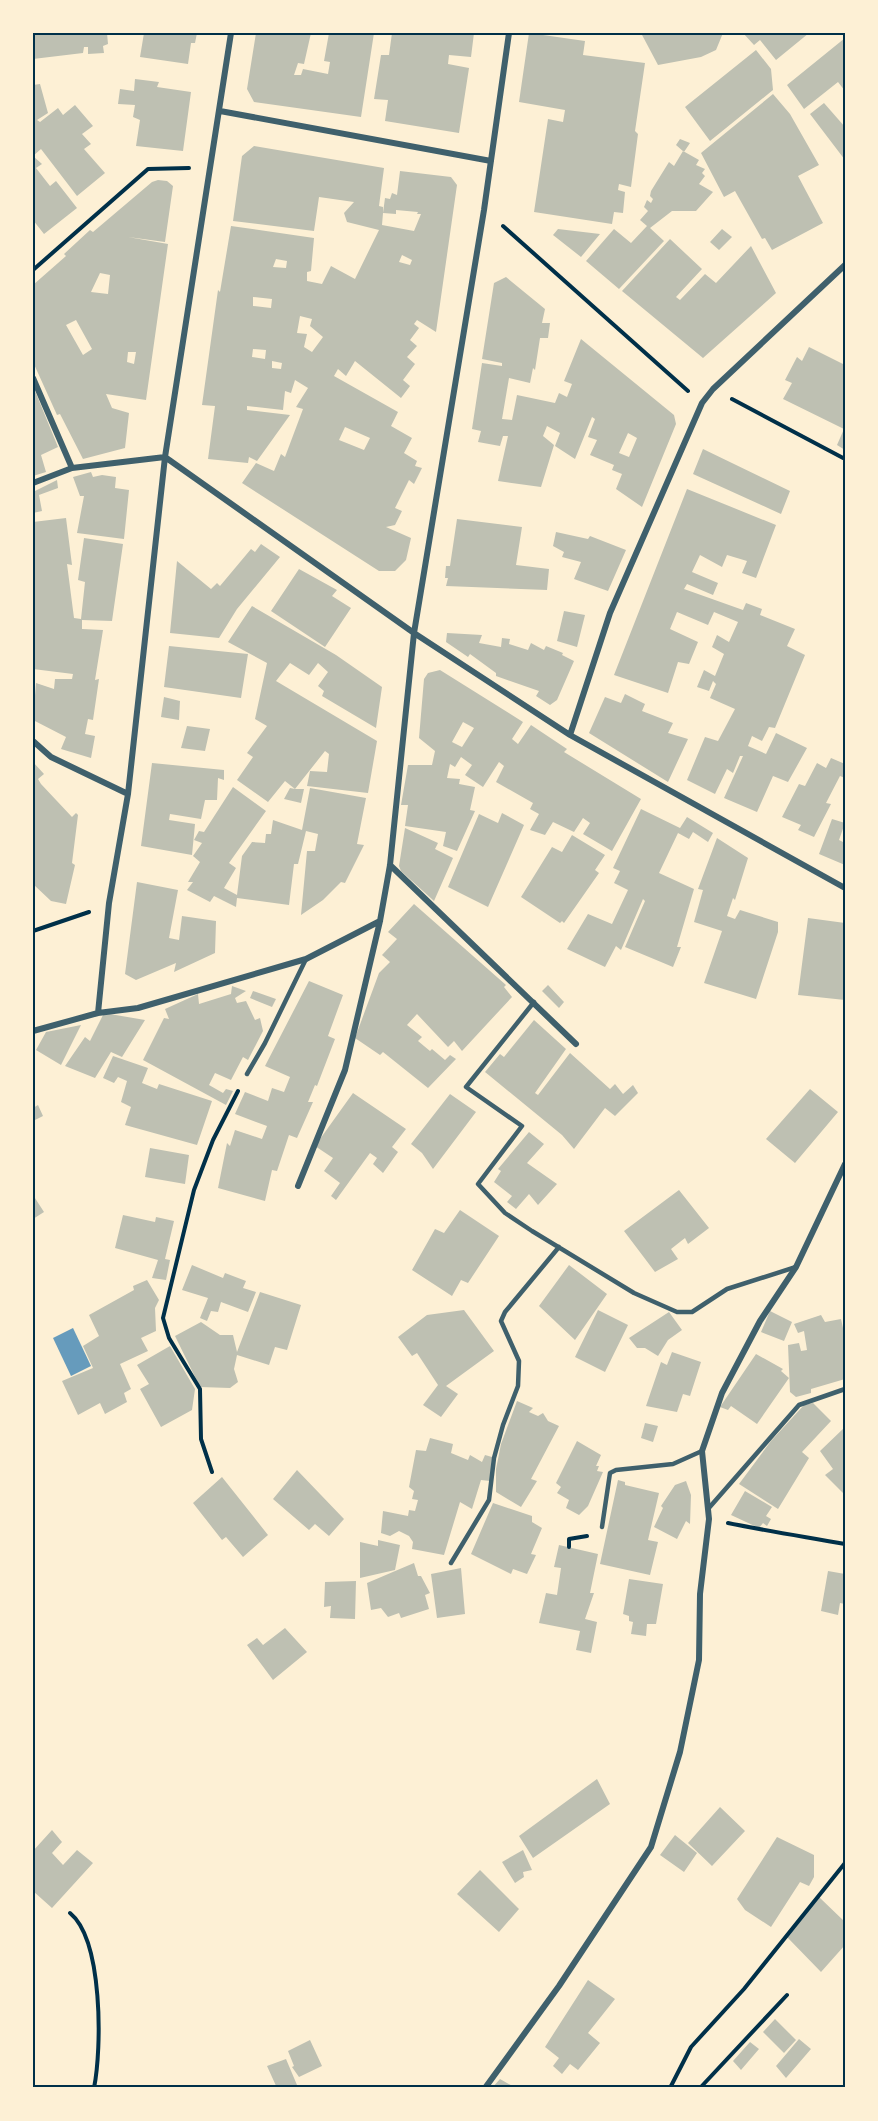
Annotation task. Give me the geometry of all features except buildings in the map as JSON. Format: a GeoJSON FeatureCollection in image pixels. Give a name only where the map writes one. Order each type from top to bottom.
{"type":"FeatureCollection","features":[{"type":"Feature","properties":{"kind":"street"},"geometry":{"type":"LineString","coordinates":[[98,1013],[109,903],[128,794],[165,457],[231,33]]}},
{"type":"Feature","properties":{"kind":"street"},"geometry":{"type":"LineString","coordinates":[[298,1186],[345,1070],[380,921],[390,865],[414,633],[484,210],[509,33]]}},
{"type":"Feature","properties":{"kind":"street"},"geometry":{"type":"LineString","coordinates":[[220,111],[491,161]]}},
{"type":"Feature","properties":{"kind":"street"},"geometry":{"type":"LineString","coordinates":[[570,735],[610,613],[702,403],[713,389],[845,265]]}},
{"type":"Feature","properties":{"kind":"street"},"geometry":{"type":"LineString","coordinates":[[33,378],[72,468]]}},
{"type":"Feature","properties":{"kind":"street"},"geometry":{"type":"LineString","coordinates":[[33,483],[72,468],[165,457],[414,633],[570,735],[845,888]]}},
{"type":"Feature","properties":{"kind":"street"},"geometry":{"type":"LineString","coordinates":[[33,741],[51,757],[128,794]]}},
{"type":"Feature","properties":{"kind":"street"},"geometry":{"type":"LineString","coordinates":[[390,865],[576,1044]]}},
{"type":"Feature","properties":{"kind":"street"},"geometry":{"type":"LineString","coordinates":[[33,1031],[98,1013],[138,1008],[306,959],[380,921]]}},
{"type":"Feature","properties":{"kind":"street"},"geometry":{"type":"LineString","coordinates":[[485,2088],[559,1986],[651,1847],[680,1752],[699,1660],[700,1594],[709,1519],[702,1452],[722,1393],[760,1321],[796,1267],[845,1164]]}},
{"type":"Feature","properties":{"kind":"lane"},"geometry":{"type":"LineString","coordinates":[[247,1074],[265,1043],[306,959]]}},
{"type":"Feature","properties":{"kind":"lane"},"geometry":{"type":"LineString","coordinates":[[534,1002],[466,1087],[522,1126],[478,1185],[506,1213],[559,1247],[634,1293],[677,1312],[692,1312],[728,1289],[796,1267]]}},
{"type":"Feature","properties":{"kind":"lane"},"geometry":{"type":"LineString","coordinates":[[451,1563],[489,1500],[494,1458],[502,1425],[518,1386],[519,1361],[501,1321],[505,1312],[559,1247]]}},
{"type":"Feature","properties":{"kind":"lane"},"geometry":{"type":"LineString","coordinates":[[708,1509],[799,1406],[845,1389]]}},
{"type":"Feature","properties":{"kind":"lane"},"geometry":{"type":"LineString","coordinates":[[602,1527],[610,1473],[616,1470],[673,1464],[702,1452]]}},
{"type":"Feature","properties":{"kind":"path"},"geometry":{"type":"LineString","coordinates":[[33,270],[148,169],[174,166],[211,171]]}},
{"type":"Feature","properties":{"kind":"path"},"geometry":{"type":"LineString","coordinates":[[484,210],[702,403]]}},
{"type":"Feature","properties":{"kind":"path"},"geometry":{"type":"LineString","coordinates":[[713,389],[845,459]]}},
{"type":"Feature","properties":{"kind":"path"},"geometry":{"type":"LineString","coordinates":[[33,931],[71,920],[109,903]]}},
{"type":"Feature","properties":{"kind":"path"},"geometry":{"type":"LineString","coordinates":[[212,1472],[201,1438],[200,1389],[169,1338],[163,1318],[194,1190],[213,1140],[247,1074]]}},
{"type":"Feature","properties":{"kind":"path"},"geometry":{"type":"LineString","coordinates":[[709,1519],[750,1529],[788,1533],[845,1544]]}},
{"type":"Feature","properties":{"kind":"path"},"geometry":{"type":"LineString","coordinates":[[670,2088],[691,2048],[744,1989],[845,1863]]}},
{"type":"Feature","properties":{"kind":"path"},"geometry":{"type":"LineString","coordinates":[[70,1913],[84,1930],[96,1974],[100,2031],[94,2088]]}},
{"type":"Feature","properties":{"kind":"path"},"geometry":{"type":"LineString","coordinates":[[700,2088],[788,1995]]}},
{"type":"Feature","properties":{"kind":"water"},"geometry":{"type":"Polygon","coordinates":[[[73,1328],[91,1366],[71,1376],[53,1338],[73,1328]]]}}]}
